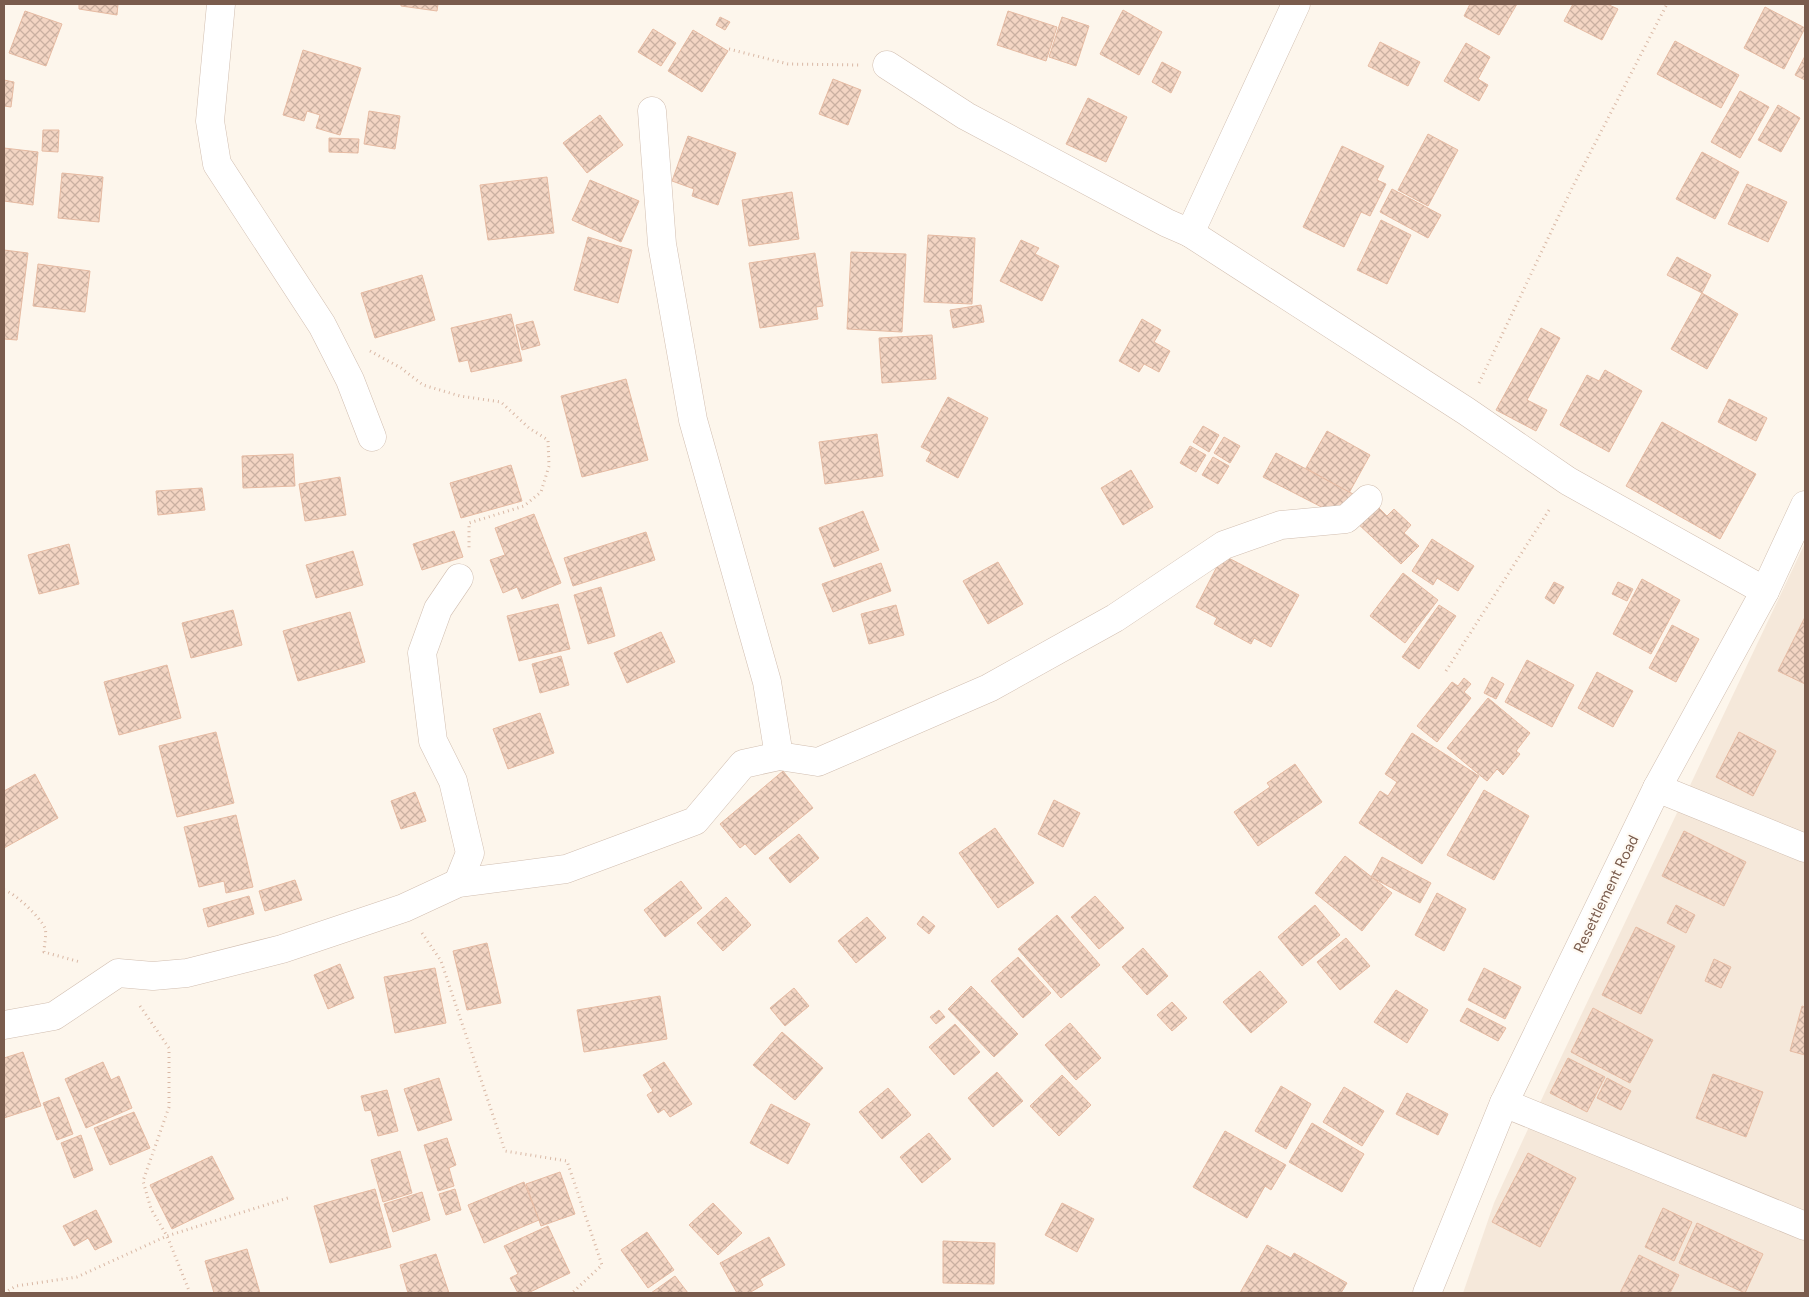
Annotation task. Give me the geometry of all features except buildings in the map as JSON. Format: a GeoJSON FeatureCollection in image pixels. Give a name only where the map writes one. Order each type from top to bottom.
{"type":"FeatureCollection","features":[{"type":"Feature","properties":{"kind":"street"},"geometry":{"type":"LineString","coordinates":[[221,4],[210,121],[217,164],[322,325],[350,380],[372,437]]}},
{"type":"Feature","properties":{"kind":"street"},"geometry":{"type":"LineString","coordinates":[[1190,233],[1296,4]]}},
{"type":"Feature","properties":{"kind":"street"},"geometry":{"type":"LineString","coordinates":[[887,66],[966,116],[1167,224],[1190,233],[1466,411],[1568,481],[1765,591]]}},
{"type":"Feature","properties":{"kind":"street"},"geometry":{"type":"LineString","coordinates":[[652,111],[662,244],[693,420],[767,682],[779,756]]}},
{"type":"Feature","properties":{"kind":"street"},"geometry":{"type":"LineString","coordinates":[[4,1025],[54,1016],[118,973],[153,976],[187,972],[282,949],[404,908],[458,883],[566,869],[695,821],[743,764],[779,756],[818,762],[980,692],[1115,618],[1224,545],[1281,525],[1346,518],[1368,499]]}},
{"type":"Feature","properties":{"kind":"street","name":"Resettlement Road"},"geometry":{"type":"LineString","coordinates":[[1427,1293],[1504,1102],[1657,788],[1765,591],[1805,505]]}},
{"type":"Feature","properties":{"kind":"street"},"geometry":{"type":"LineString","coordinates":[[458,883],[470,853],[452,781],[433,741],[422,654],[438,609],[460,578]]}},
{"type":"Feature","properties":{"kind":"street"},"geometry":{"type":"LineString","coordinates":[[1657,788],[1805,848]]}},
{"type":"Feature","properties":{"kind":"street"},"geometry":{"type":"LineString","coordinates":[[1504,1102],[1805,1226]]}},
{"type":"Feature","properties":{"kind":"path"},"geometry":{"type":"LineString","coordinates":[[1466,411],[1572,186],[1667,4]]}},
{"type":"Feature","properties":{"kind":"path"},"geometry":{"type":"LineString","coordinates":[[729,49],[788,64],[887,66]]}},
{"type":"Feature","properties":{"kind":"path"},"geometry":{"type":"LineString","coordinates":[[369,351],[401,368],[423,385],[460,396],[500,402],[529,428],[548,440],[548,466],[541,492],[524,506],[469,523],[469,558],[460,578]]}},
{"type":"Feature","properties":{"kind":"path"},"geometry":{"type":"LineString","coordinates":[[1446,672],[1568,481]]}},
{"type":"Feature","properties":{"kind":"path"},"geometry":{"type":"LineString","coordinates":[[4,890],[10,892],[35,914],[46,929],[44,952],[118,973],[169,1048],[169,1107],[143,1181],[151,1209],[167,1236],[190,1293]]}},
{"type":"Feature","properties":{"kind":"path"},"geometry":{"type":"LineString","coordinates":[[404,908],[441,961],[505,1151],[567,1161],[602,1264],[572,1293]]}},
{"type":"Feature","properties":{"kind":"path"},"geometry":{"type":"LineString","coordinates":[[4,1293],[16,1286],[77,1277],[167,1236],[291,1198]]}},
{"type":"Feature","properties":{"kind":"shaded area"},"geometry":{"type":"Polygon","coordinates":[[[1805,543],[1805,1293],[1463,1293],[1494,1203],[1805,543]]]}}]}
